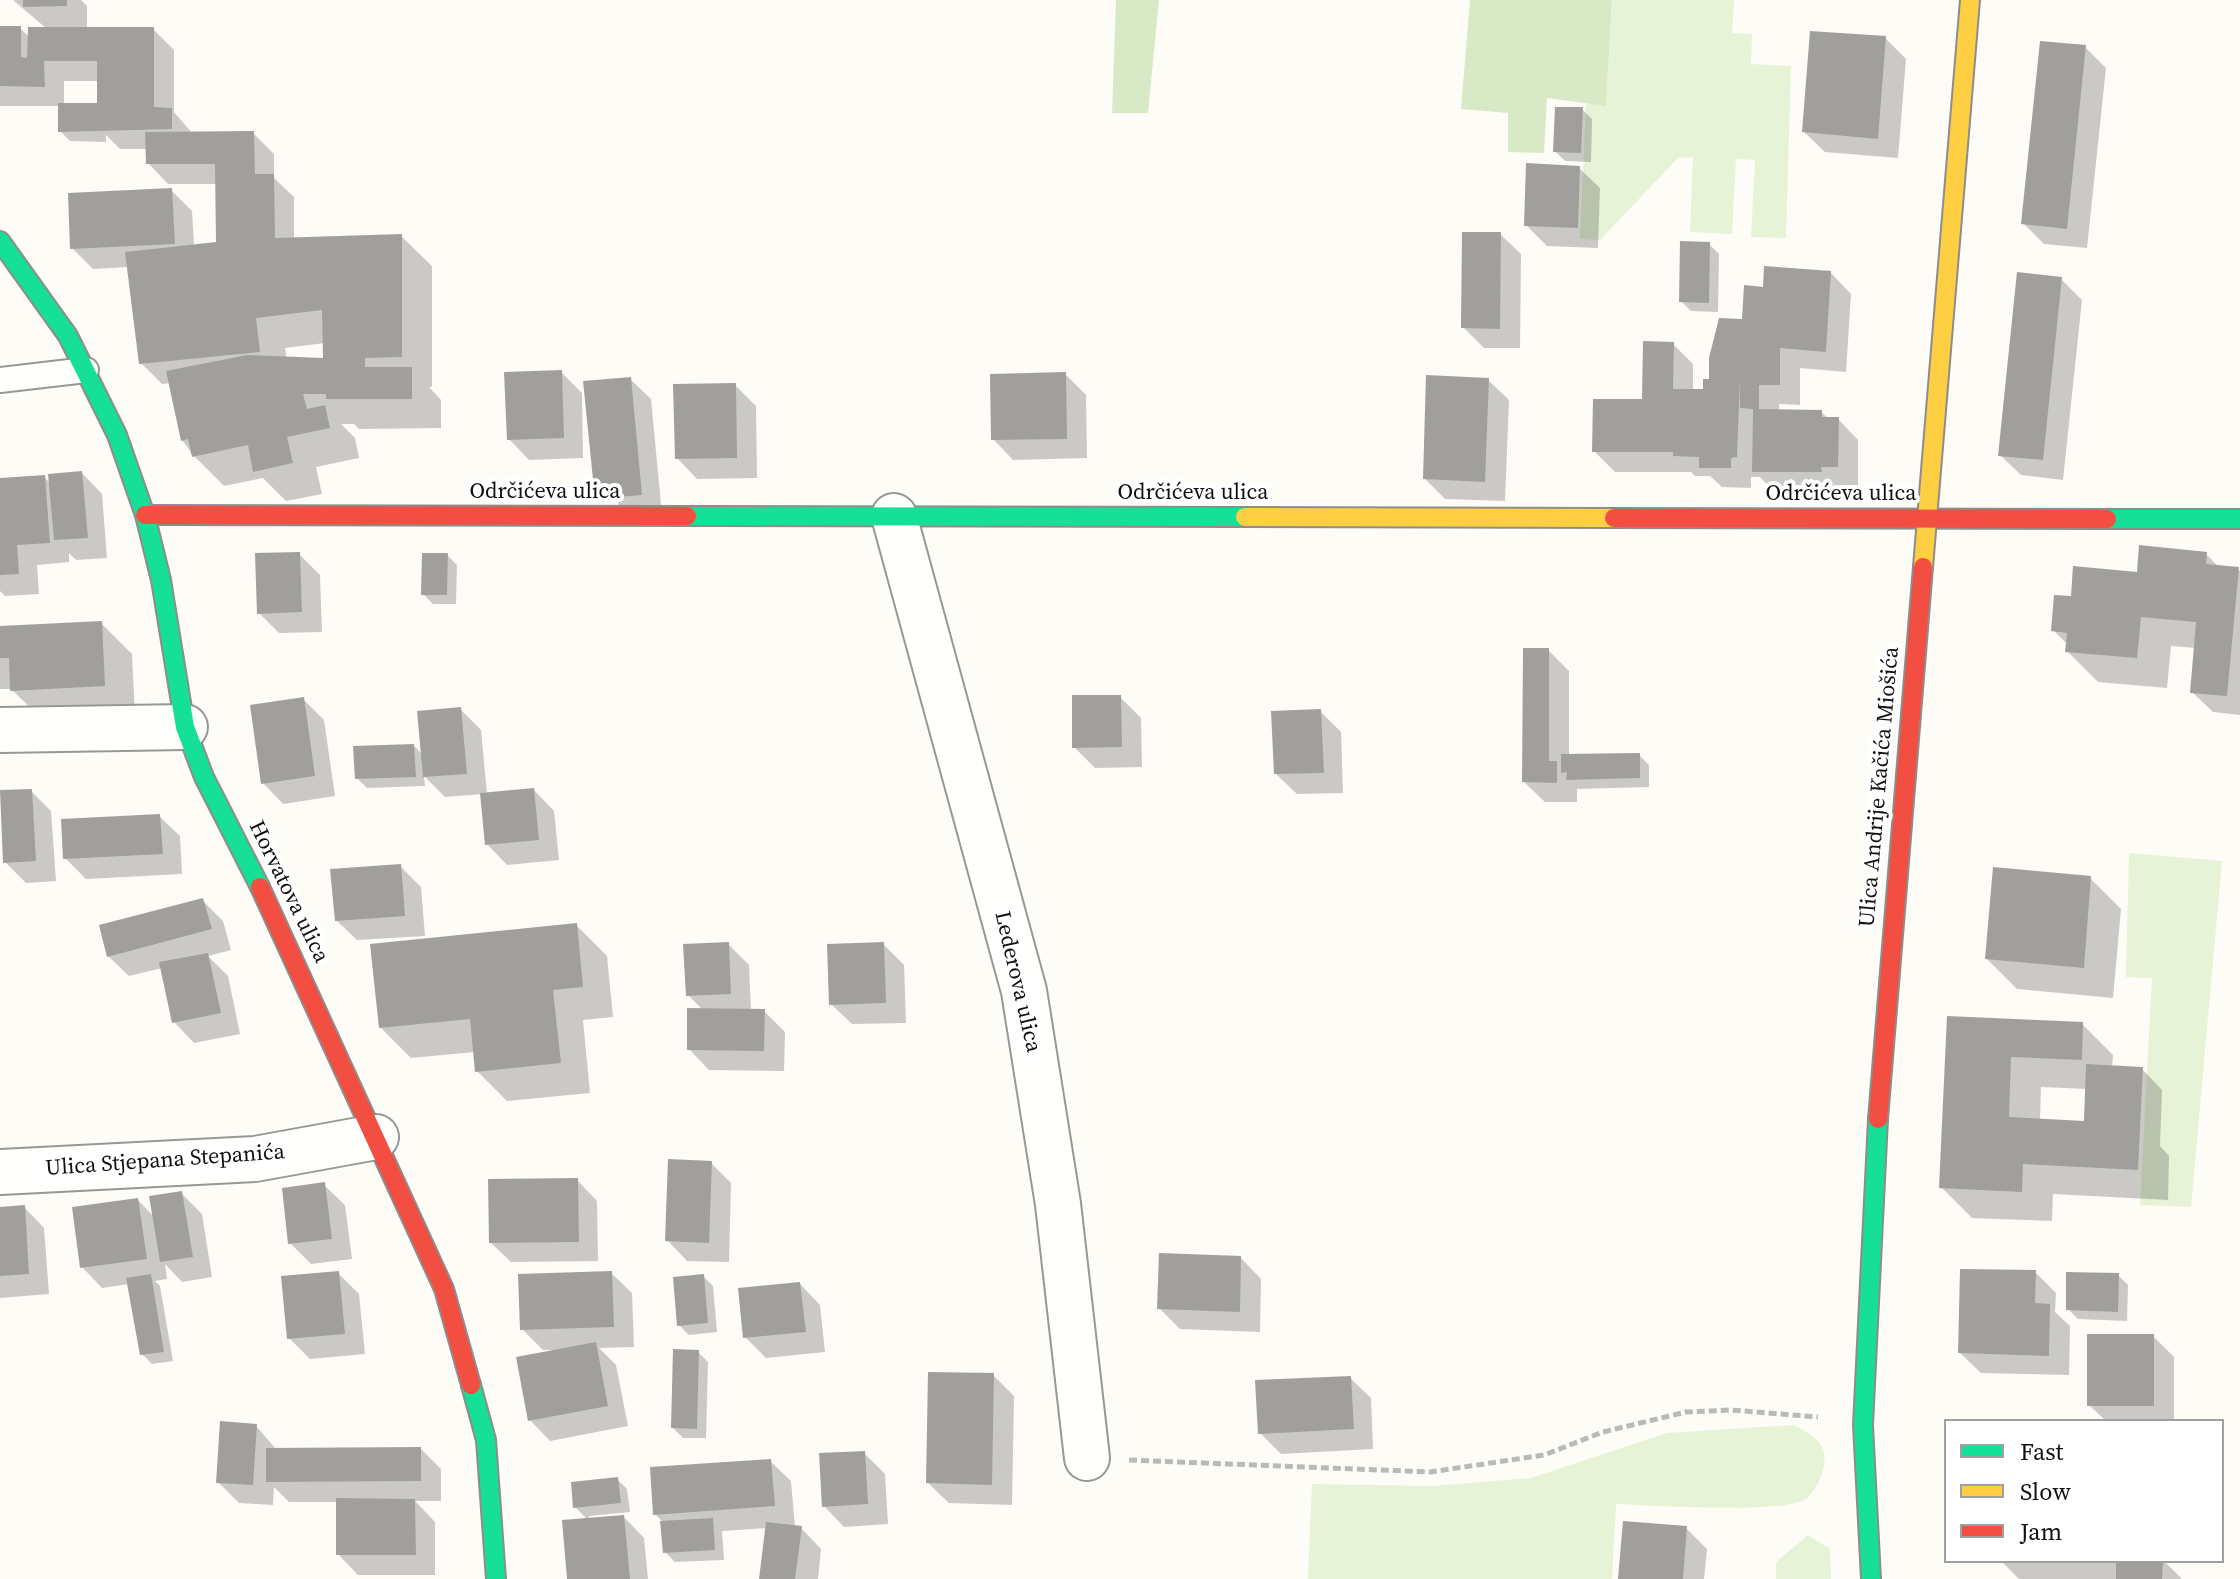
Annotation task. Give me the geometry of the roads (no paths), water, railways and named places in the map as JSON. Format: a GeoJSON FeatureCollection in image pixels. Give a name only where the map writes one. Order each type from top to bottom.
{"type":"FeatureCollection","features":[{"type":"Feature","properties":{"kind":"street","name":"Ulica Andrije Kačića Miošića"},"geometry":{"type":"LineString","coordinates":[[1871,1579],[1863,1425],[1880,1083],[1970,0]]}},
{"type":"Feature","properties":{"kind":"street","name":"Horvatova ulica"},"geometry":{"type":"LineString","coordinates":[[0,241],[68,336],[117,435],[145,515],[161,580],[185,727],[204,777],[283,932],[444,1289],[486,1440],[496,1579]]}},
{"type":"Feature","properties":{"kind":"street","name":"Odrčićeva ulica"},"geometry":{"type":"LineString","coordinates":[[145,515],[2240,519]]}},
{"type":"Feature","properties":{"kind":"street","name":"Lederova ulica"},"geometry":{"type":"LineString","coordinates":[[894,516],[1024,991],[1058,1204],[1087,1458]]}},
{"type":"Feature","properties":{"kind":"street"},"geometry":{"type":"LineString","coordinates":[[0,730],[185,727]]}},
{"type":"Feature","properties":{"kind":"street","name":"Ulica Stjepana Stepanića"},"geometry":{"type":"LineString","coordinates":[[0,1172],[255,1159],[376,1137]]}},
{"type":"Feature","properties":{"kind":"lane"},"geometry":{"type":"LineString","coordinates":[[0,380],[86,370]]}}]}
